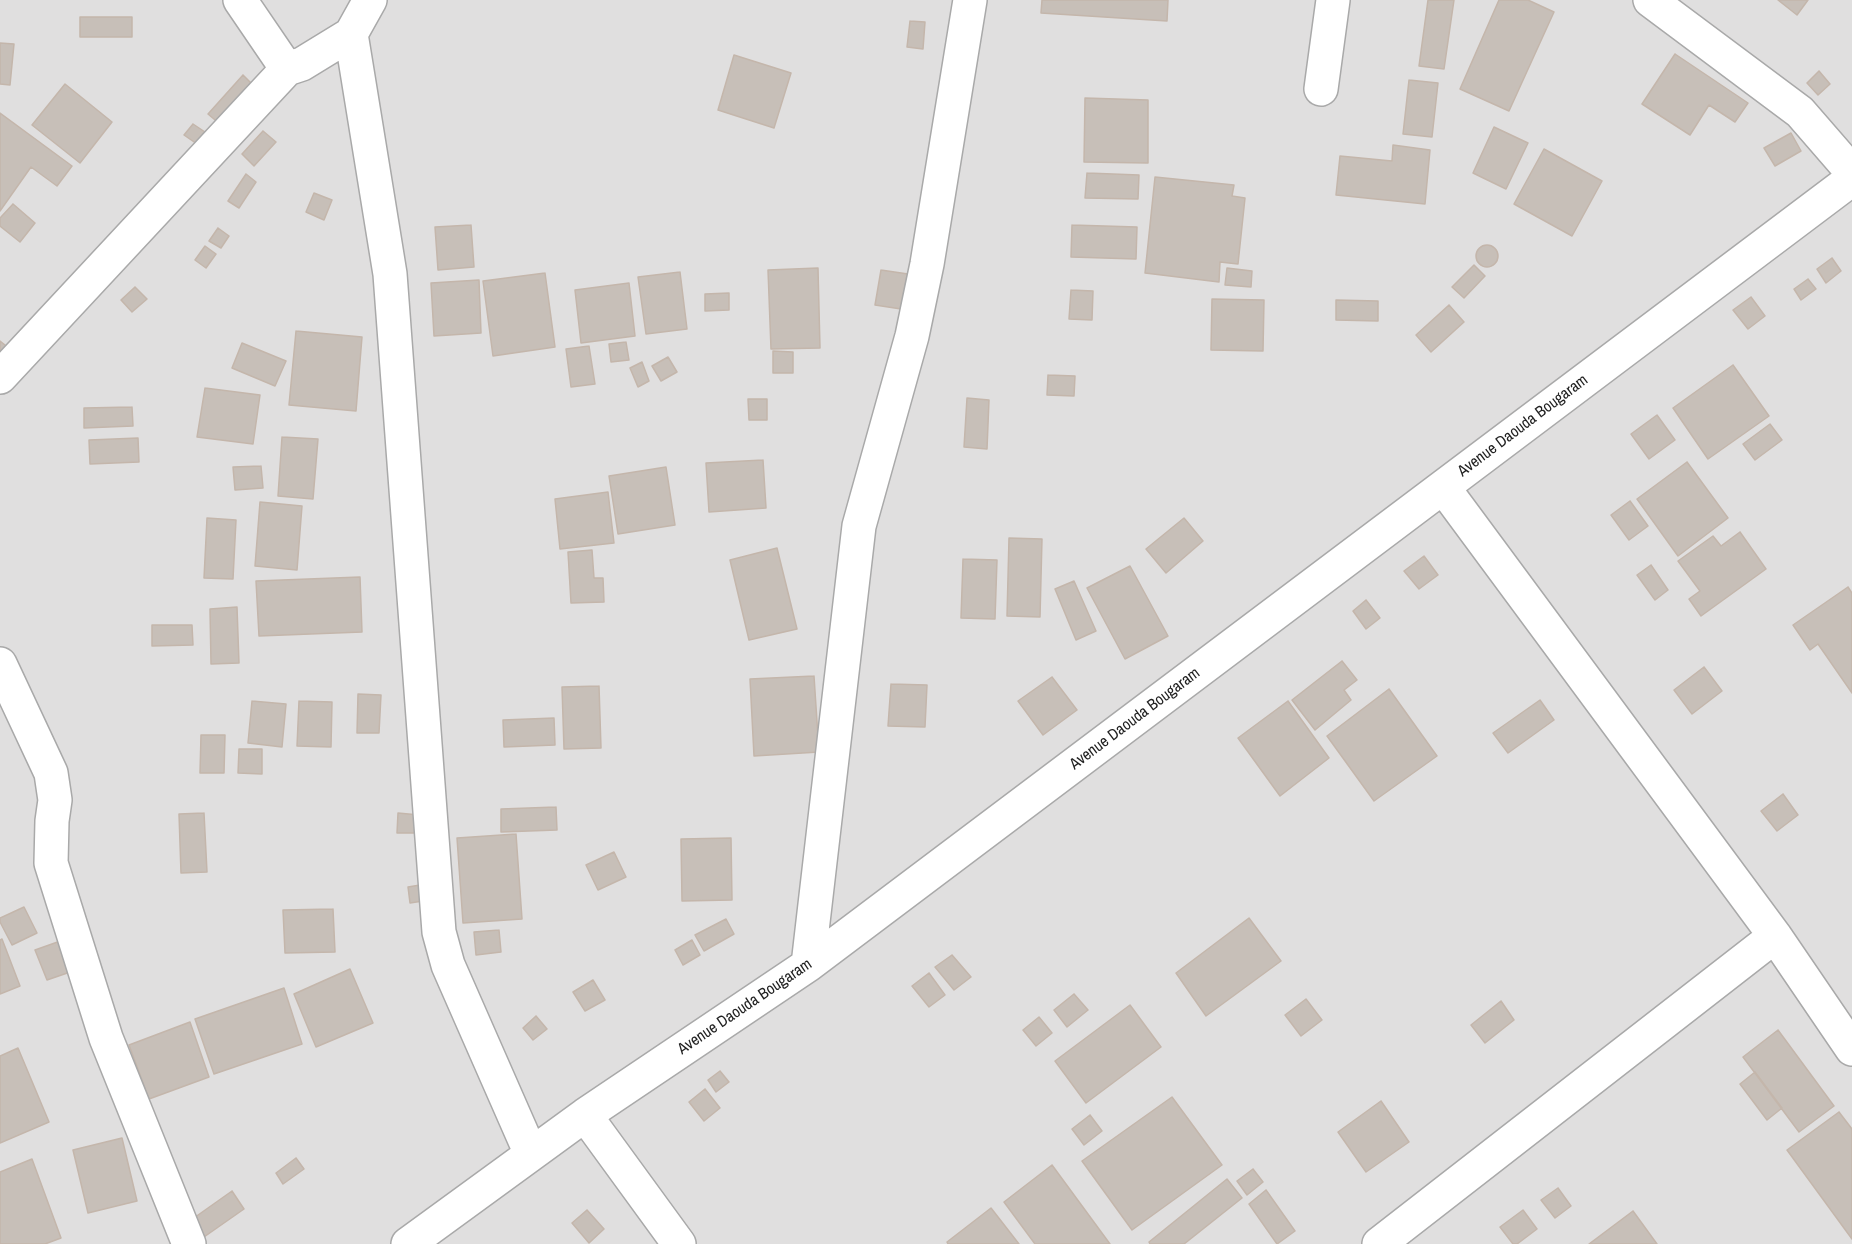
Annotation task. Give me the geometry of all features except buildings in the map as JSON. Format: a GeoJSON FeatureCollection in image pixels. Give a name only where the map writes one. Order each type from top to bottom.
{"type":"FeatureCollection","features":[{"type":"Feature","properties":{"kind":"street"},"geometry":{"type":"LineString","coordinates":[[240,0],[287,69]]}},
{"type":"Feature","properties":{"kind":"street"},"geometry":{"type":"LineString","coordinates":[[0,377],[287,69],[302,64],[351,34],[370,0]]}},
{"type":"Feature","properties":{"kind":"street"},"geometry":{"type":"LineString","coordinates":[[808,965],[859,526],[912,336],[927,264],[969,0]]}},
{"type":"Feature","properties":{"kind":"street"},"geometry":{"type":"LineString","coordinates":[[1320,89],[1333,0]]}},
{"type":"Feature","properties":{"kind":"street"},"geometry":{"type":"LineString","coordinates":[[1650,0],[1800,112],[1852,172]]}},
{"type":"Feature","properties":{"kind":"street"},"geometry":{"type":"LineString","coordinates":[[351,34],[390,274],[439,932],[448,965],[531,1154]]}},
{"type":"Feature","properties":{"kind":"street","name":"Avenue Daouda Bougaram"},"geometry":{"type":"LineString","coordinates":[[408,1244],[585,1115],[808,965],[1852,178]]}},
{"type":"Feature","properties":{"kind":"street"},"geometry":{"type":"LineString","coordinates":[[1443,487],[1775,936],[1852,1049]]}},
{"type":"Feature","properties":{"kind":"street"},"geometry":{"type":"LineString","coordinates":[[0,664],[51,773],[56,801],[52,821],[51,863],[106,1038],[189,1244]]}},
{"type":"Feature","properties":{"kind":"street"},"geometry":{"type":"LineString","coordinates":[[1379,1244],[1775,936]]}},
{"type":"Feature","properties":{"kind":"street"},"geometry":{"type":"LineString","coordinates":[[585,1115],[679,1244]]}},
{"type":"Feature","properties":{"kind":"shaded area"},"geometry":{"type":"Polygon","coordinates":[[[0,0],[1852,0],[1852,1244],[0,1244],[0,0]]]}}]}
